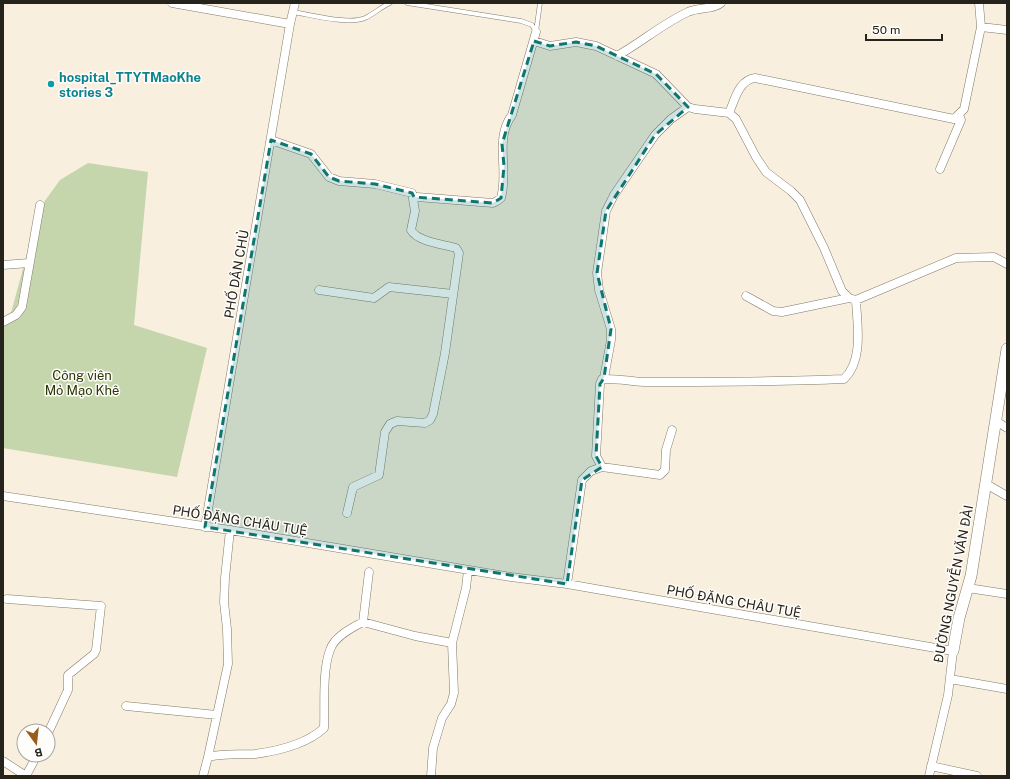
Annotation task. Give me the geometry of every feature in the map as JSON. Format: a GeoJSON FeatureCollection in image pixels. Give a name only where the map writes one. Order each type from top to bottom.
{"type":"FeatureCollection","features":[{"type":"Feature","properties":{"kind":"street"},"geometry":{"type":"LineString","coordinates":[[172,3],[290,24]]}},
{"type":"Feature","properties":{"kind":"street","name":"PHỐ DÂN CHỦ"},"geometry":{"type":"LineString","coordinates":[[205,527],[270,140],[295,3]]}},
{"type":"Feature","properties":{"kind":"street"},"geometry":{"type":"LineString","coordinates":[[617,56],[640,43],[668,22],[690,11],[715,6],[721,3]]}},
{"type":"Feature","properties":{"kind":"street"},"geometry":{"type":"LineString","coordinates":[[729,113],[742,85],[746,81],[755,78],[954,119],[964,110],[981,27],[978,3]]}},
{"type":"Feature","properties":{"kind":"street"},"geometry":{"type":"LineString","coordinates":[[981,27],[1007,30]]}},
{"type":"Feature","properties":{"kind":"street"},"geometry":{"type":"LineString","coordinates":[[414,199],[417,197],[493,203],[500,198],[504,166],[502,144],[536,32]]}},
{"type":"Feature","properties":{"kind":"street"},"geometry":{"type":"LineString","coordinates":[[534,42],[550,46],[576,42],[596,46],[656,74],[688,107],[695,110],[729,113],[736,119],[756,157],[766,172],[791,191],[800,200],[822,242],[842,291],[853,299],[858,333],[852,371],[844,379],[795,382],[646,382],[615,378],[602,379]]}},
{"type":"Feature","properties":{"kind":"street"},"geometry":{"type":"LineString","coordinates":[[602,467],[596,456],[600,384],[611,340],[611,329],[599,290],[598,273],[606,211],[614,195],[655,135],[671,119],[688,107]]}},
{"type":"Feature","properties":{"kind":"street"},"geometry":{"type":"LineString","coordinates":[[940,169],[961,120],[959,115]]}},
{"type":"Feature","properties":{"kind":"street"},"geometry":{"type":"LineString","coordinates":[[270,140],[310,154],[329,177],[339,181],[375,184],[412,193],[415,211],[411,230],[413,234],[421,238],[456,248],[459,253],[445,353],[433,414],[425,423],[397,421],[390,424],[385,432],[379,475],[353,487],[347,513]]}},
{"type":"Feature","properties":{"kind":"street"},"geometry":{"type":"LineString","coordinates":[[3,322],[16,315],[22,307],[40,205]]}},
{"type":"Feature","properties":{"kind":"street"},"geometry":{"type":"LineString","coordinates":[[746,296],[773,311],[782,312],[853,299],[956,258],[994,257],[1007,264]]}},
{"type":"Feature","properties":{"kind":"street"},"geometry":{"type":"LineString","coordinates":[[3,264],[29,263]]}},
{"type":"Feature","properties":{"kind":"street"},"geometry":{"type":"LineString","coordinates":[[319,290],[374,298],[389,287],[453,294]]}},
{"type":"Feature","properties":{"kind":"street","name":"ĐƯỜNG NGUYỄN VĂN ĐÀI"},"geometry":{"type":"LineString","coordinates":[[929,776],[948,695],[952,651],[959,618],[968,588],[1007,349]]}},
{"type":"Feature","properties":{"kind":"street"},"geometry":{"type":"LineString","coordinates":[[996,421],[1007,428]]}},
{"type":"Feature","properties":{"kind":"street"},"geometry":{"type":"LineString","coordinates":[[567,584],[582,480],[591,471],[602,467],[660,475],[665,470],[666,450],[672,430]]}},
{"type":"Feature","properties":{"kind":"street"},"geometry":{"type":"LineString","coordinates":[[986,484],[1007,496]]}},
{"type":"Feature","properties":{"kind":"street","name":"PHỐ ĐẶNG CHÂU TUỆ"},"geometry":{"type":"LineString","coordinates":[[3,496],[230,530],[511,577],[567,584],[952,651]]}},
{"type":"Feature","properties":{"kind":"street"},"geometry":{"type":"LineString","coordinates":[[202,776],[208,757],[228,664],[227,629],[224,602],[230,530]]}},
{"type":"Feature","properties":{"kind":"street"},"geometry":{"type":"LineString","coordinates":[[431,776],[433,748],[442,718],[451,704],[454,693],[452,644],[470,570]]}},
{"type":"Feature","properties":{"kind":"street"},"geometry":{"type":"LineString","coordinates":[[363,622],[369,572]]}},
{"type":"Feature","properties":{"kind":"street"},"geometry":{"type":"LineString","coordinates":[[968,588],[1007,594]]}},
{"type":"Feature","properties":{"kind":"street"},"geometry":{"type":"LineString","coordinates":[[7,599],[101,606],[96,650],[94,654],[68,675],[68,690],[53,723]]}},
{"type":"Feature","properties":{"kind":"street"},"geometry":{"type":"LineString","coordinates":[[208,757],[220,754],[254,754],[279,749],[318,734],[324,728],[326,669],[330,649],[337,639],[363,622],[452,644]]}},
{"type":"Feature","properties":{"kind":"street"},"geometry":{"type":"LineString","coordinates":[[950,679],[1007,689]]}},
{"type":"Feature","properties":{"kind":"street"},"geometry":{"type":"LineString","coordinates":[[126,706],[217,715]]}},
{"type":"Feature","properties":{"kind":"street"},"geometry":{"type":"LineString","coordinates":[[3,761],[26,776],[33,763]]}},
{"type":"Feature","properties":{"kind":"street"},"geometry":{"type":"LineString","coordinates":[[932,766],[977,776]]}},
{"type":"Feature","properties":{"kind":"lane"},"geometry":{"type":"LineString","coordinates":[[293,12],[356,20],[366,17],[390,3]]}},
{"type":"Feature","properties":{"kind":"lane"},"geometry":{"type":"LineString","coordinates":[[407,3],[520,21],[532,25],[536,32]]}},
{"type":"Feature","properties":{"kind":"lane"},"geometry":{"type":"LineString","coordinates":[[536,32],[540,3]]}},
{"type":"Feature","properties":{"kind":"highlighted area"},"geometry":{"type":"Polygon","coordinates":[[[534,41],[550,46],[576,42],[596,46],[656,74],[688,107],[655,135],[606,211],[597,273],[611,329],[604,378],[600,384],[596,456],[602,467],[582,480],[567,584],[205,527],[271,140],[311,154],[329,177],[339,181],[375,184],[412,193],[414,197],[493,203],[501,198],[504,166],[502,144],[534,41]]]}},
{"type":"Feature","properties":{"kind":"green space","name":"Công viên Mỏ Mạo Khê"},"geometry":{"type":"Polygon","coordinates":[[[88,163],[148,172],[134,325],[207,348],[177,477],[3,448],[3,319],[11,313],[39,209],[60,180],[88,163]]]}},
{"type":"Feature","properties":{"kind":"place","name":"hospital_TTYTMaoKhe stories 3"},"geometry":{"type":"Point","coordinates":[51,84]}}]}
